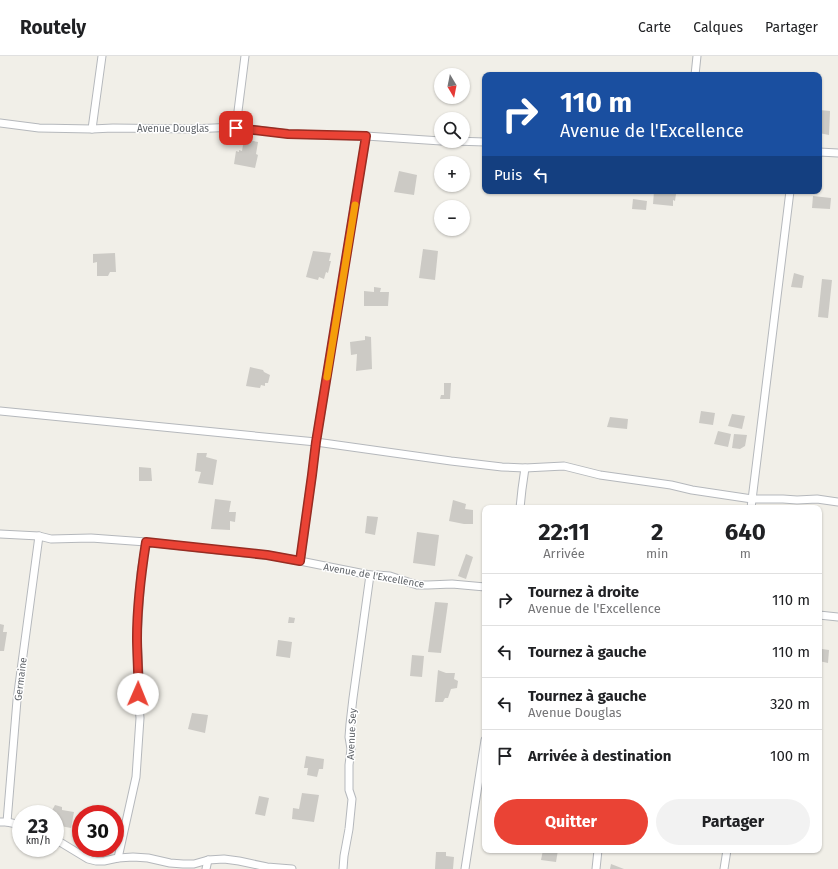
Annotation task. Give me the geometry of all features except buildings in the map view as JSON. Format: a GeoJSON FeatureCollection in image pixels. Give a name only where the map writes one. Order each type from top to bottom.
{"type":"FeatureCollection","features":[{"type":"Feature","properties":{"kind":"street"},"geometry":{"type":"LineString","coordinates":[[92,129],[102,56]]}},
{"type":"Feature","properties":{"kind":"street"},"geometry":{"type":"LineString","coordinates":[[236,128],[245,56]]}},
{"type":"Feature","properties":{"kind":"street"},"geometry":{"type":"LineString","coordinates":[[695,72],[697,56]]}},
{"type":"Feature","properties":{"kind":"street","name":"Avenue Douglas"},"geometry":{"type":"LineString","coordinates":[[0,123],[39,128],[236,128],[288,134],[434,140]]}},
{"type":"Feature","properties":{"kind":"street"},"geometry":{"type":"LineString","coordinates":[[300,561],[316,442],[366,136]]}},
{"type":"Feature","properties":{"kind":"street"},"geometry":{"type":"LineString","coordinates":[[470,142],[482,142]]}},
{"type":"Feature","properties":{"kind":"street"},"geometry":{"type":"LineString","coordinates":[[822,152],[838,153]]}},
{"type":"Feature","properties":{"kind":"street"},"geometry":{"type":"LineString","coordinates":[[751,505],[790,194]]}},
{"type":"Feature","properties":{"kind":"street"},"geometry":{"type":"LineString","coordinates":[[0,411],[316,442],[502,467],[526,468],[564,466],[600,475],[752,499],[817,499],[838,502]]}},
{"type":"Feature","properties":{"kind":"street"},"geometry":{"type":"LineString","coordinates":[[520,505],[526,468]]}},
{"type":"Feature","properties":{"kind":"street","name":"Avenue de l'Excellence"},"geometry":{"type":"LineString","coordinates":[[0,534],[39,536],[51,539],[91,538],[146,542],[267,555],[370,576],[390,576],[417,585],[452,584],[482,587]]}},
{"type":"Feature","properties":{"kind":"street","name":"Germaine"},"geometry":{"type":"LineString","coordinates":[[3,822],[17,700],[39,536]]}},
{"type":"Feature","properties":{"kind":"street"},"geometry":{"type":"LineString","coordinates":[[118,858],[136,777],[140,718],[137,638],[141,573],[146,542]]}},
{"type":"Feature","properties":{"kind":"street","name":"Avenue Sey"},"geometry":{"type":"LineString","coordinates":[[343,869],[352,799],[349,790],[349,765],[351,749],[349,737],[350,724],[370,576]]}},
{"type":"Feature","properties":{"kind":"street"},"geometry":{"type":"LineString","coordinates":[[822,615],[838,617]]}},
{"type":"Feature","properties":{"kind":"street"},"geometry":{"type":"LineString","coordinates":[[465,869],[482,759]]}},
{"type":"Feature","properties":{"kind":"street"},"geometry":{"type":"LineString","coordinates":[[64,844],[88,859],[96,861],[134,857],[148,858],[170,864],[194,864],[208,860],[224,859],[267,867],[292,869]]}},
{"type":"Feature","properties":{"kind":"street"},"geometry":{"type":"LineString","coordinates":[[596,869],[598,853]]}},
{"type":"Feature","properties":{"kind":"street"},"geometry":{"type":"LineString","coordinates":[[724,869],[727,853]]}},
{"type":"Feature","properties":{"kind":"street"},"geometry":{"type":"LineString","coordinates":[[206,869],[208,860]]}},
{"type":"Feature","properties":{"kind":"slow traffic"},"geometry":{"type":"LineString","coordinates":[[327,377],[355,205]]}},
{"type":"Feature","properties":{"kind":"route"},"geometry":{"type":"LineString","coordinates":[[138,694],[138,614],[141,573],[146,542],[267,555],[300,561],[316,442],[366,136],[288,134],[236,128]]}}]}
